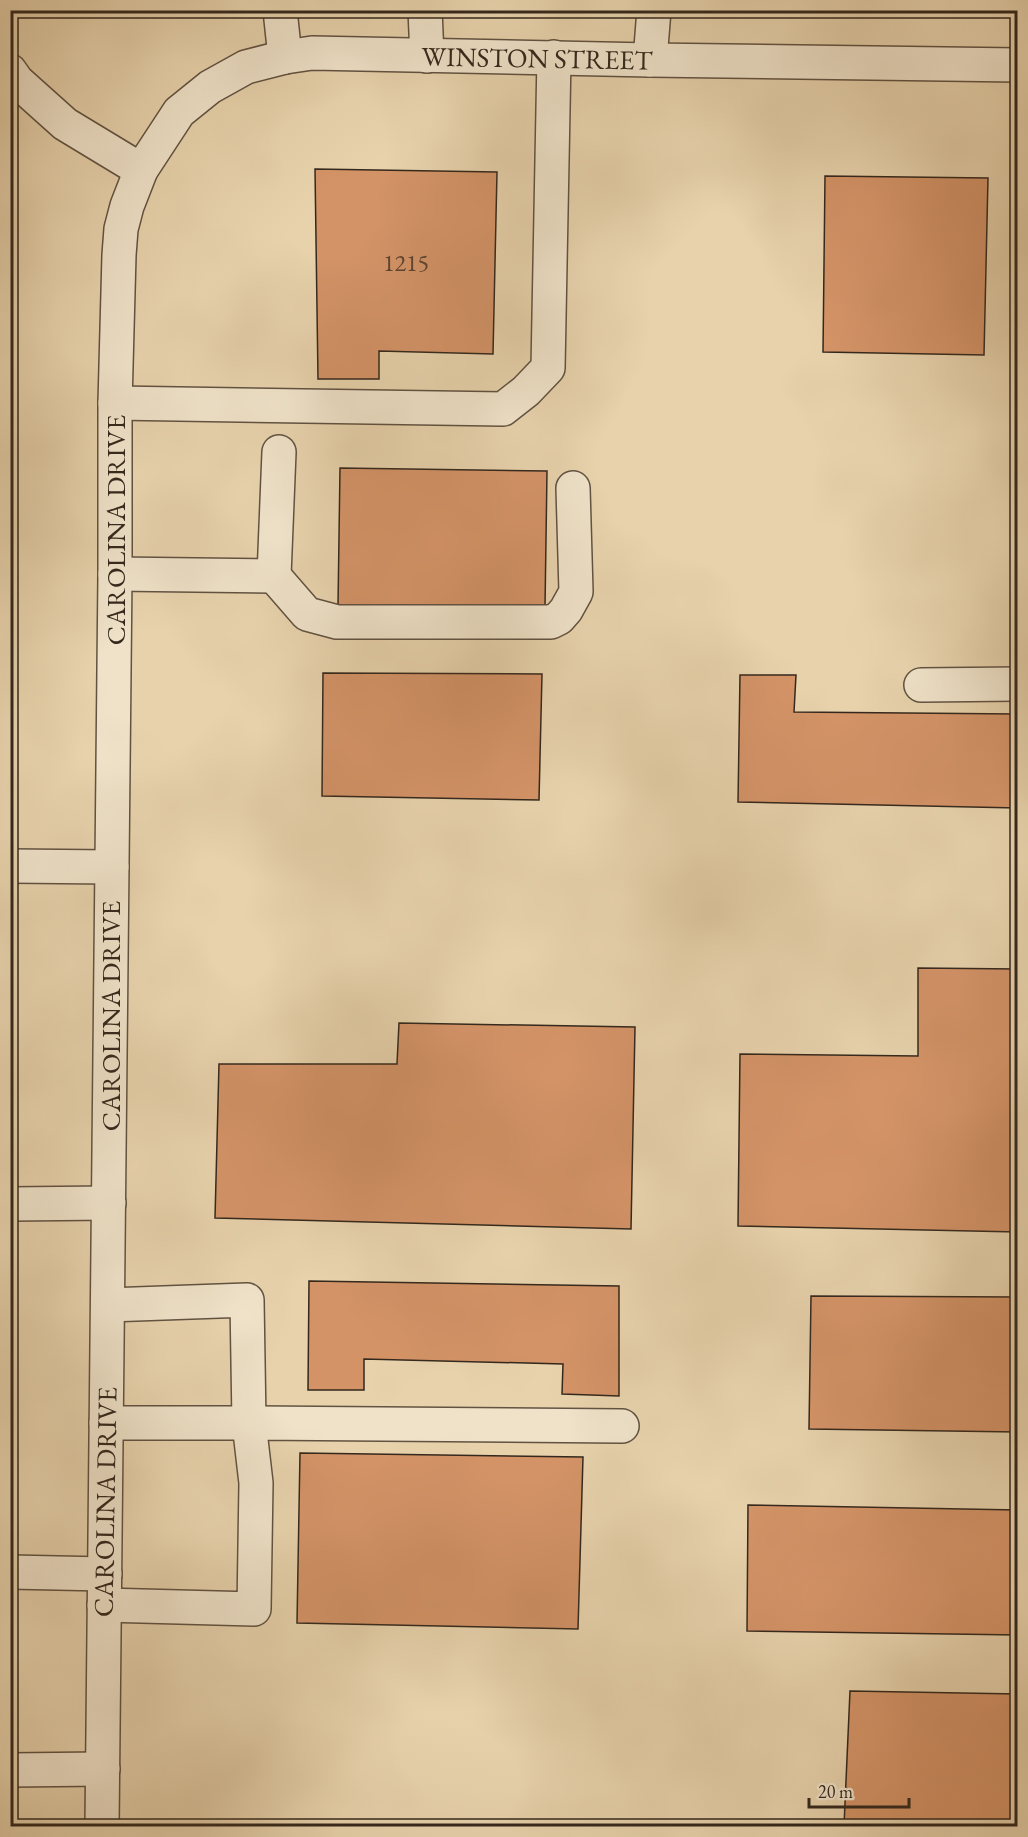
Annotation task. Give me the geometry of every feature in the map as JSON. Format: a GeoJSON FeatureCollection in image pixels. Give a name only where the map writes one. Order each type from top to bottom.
{"type":"FeatureCollection","features":[{"type":"Feature","properties":{"kind":"street"},"geometry":{"type":"LineString","coordinates":[[280,10],[285,57]]}},
{"type":"Feature","properties":{"kind":"street"},"geometry":{"type":"LineString","coordinates":[[425,10],[427,56]]}},
{"type":"Feature","properties":{"kind":"street"},"geometry":{"type":"LineString","coordinates":[[650,60],[654,10]]}},
{"type":"Feature","properties":{"kind":"street","name":"WINSTON STREET"},"geometry":{"type":"LineString","coordinates":[[127,206],[141,170],[179,112],[210,87],[246,67],[285,57],[312,53],[1017,65]]}},
{"type":"Feature","properties":{"kind":"street"},"geometry":{"type":"LineString","coordinates":[[116,403],[503,409],[526,391],[548,368],[554,57]]}},
{"type":"Feature","properties":{"kind":"street"},"geometry":{"type":"LineString","coordinates":[[10,71],[17,81],[65,124],[141,170]]}},
{"type":"Feature","properties":{"kind":"street","name":"CAROLINA DRIVE"},"geometry":{"type":"LineString","coordinates":[[102,1827],[116,403],[119,255],[121,229],[127,206]]}},
{"type":"Feature","properties":{"kind":"street"},"geometry":{"type":"LineString","coordinates":[[279,452],[274,576],[307,614],[337,622],[551,622],[559,618],[576,592],[573,488]]}},
{"type":"Feature","properties":{"kind":"street"},"geometry":{"type":"LineString","coordinates":[[116,574],[274,576]]}},
{"type":"Feature","properties":{"kind":"street"},"geometry":{"type":"LineString","coordinates":[[921,685],[1017,684]]}},
{"type":"Feature","properties":{"kind":"street"},"geometry":{"type":"LineString","coordinates":[[10,866],[112,867]]}},
{"type":"Feature","properties":{"kind":"street"},"geometry":{"type":"LineString","coordinates":[[10,1204],[109,1203]]}},
{"type":"Feature","properties":{"kind":"street"},"geometry":{"type":"LineString","coordinates":[[10,1572],[104,1590],[254,1609],[256,1483],[249,1423],[247,1300],[108,1305]]}},
{"type":"Feature","properties":{"kind":"street"},"geometry":{"type":"LineString","coordinates":[[106,1423],[622,1426]]}},
{"type":"Feature","properties":{"kind":"street"},"geometry":{"type":"LineString","coordinates":[[10,1770],[103,1769]]}},
{"type":"Feature","properties":{"kind":"shaded area"},"geometry":{"type":"Polygon","coordinates":[[[794,10],[1017,10],[1017,16],[794,11],[794,10]]]}},
{"type":"Feature","properties":{"kind":"building"},"geometry":{"type":"Polygon","coordinates":[[[315,169],[497,172],[493,354],[379,351],[379,379],[318,379],[315,169]]]}},
{"type":"Feature","properties":{"kind":"building"},"geometry":{"type":"Polygon","coordinates":[[[825,176],[988,178],[984,355],[823,352],[825,176]]]}},
{"type":"Feature","properties":{"kind":"building"},"geometry":{"type":"Polygon","coordinates":[[[340,468],[547,471],[545,608],[338,606],[340,468]]]}},
{"type":"Feature","properties":{"kind":"building"},"geometry":{"type":"Polygon","coordinates":[[[323,673],[542,674],[539,800],[322,796],[323,673]]]}},
{"type":"Feature","properties":{"kind":"building"},"geometry":{"type":"Polygon","coordinates":[[[740,675],[796,675],[794,712],[1018,714],[1018,808],[738,802],[740,675]]]}},
{"type":"Feature","properties":{"kind":"building"},"geometry":{"type":"Polygon","coordinates":[[[918,968],[1018,969],[1018,1232],[738,1226],[740,1054],[918,1056],[918,968]]]}},
{"type":"Feature","properties":{"kind":"building"},"geometry":{"type":"Polygon","coordinates":[[[399,1023],[635,1027],[631,1229],[215,1218],[219,1064],[397,1064],[399,1023]]]}},
{"type":"Feature","properties":{"kind":"building"},"geometry":{"type":"Polygon","coordinates":[[[309,1281],[619,1286],[619,1396],[562,1394],[563,1364],[364,1359],[364,1390],[308,1390],[309,1281]]]}},
{"type":"Feature","properties":{"kind":"building"},"geometry":{"type":"Polygon","coordinates":[[[811,1296],[1018,1297],[1018,1432],[809,1429],[811,1296]]]}},
{"type":"Feature","properties":{"kind":"building"},"geometry":{"type":"Polygon","coordinates":[[[300,1453],[583,1457],[578,1629],[297,1623],[300,1453]]]}},
{"type":"Feature","properties":{"kind":"building"},"geometry":{"type":"Polygon","coordinates":[[[748,1505],[1018,1510],[1018,1635],[747,1631],[748,1505]]]}},
{"type":"Feature","properties":{"kind":"building"},"geometry":{"type":"Polygon","coordinates":[[[850,1691],[1018,1694],[1018,1826],[844,1826],[850,1691]]]}}]}
